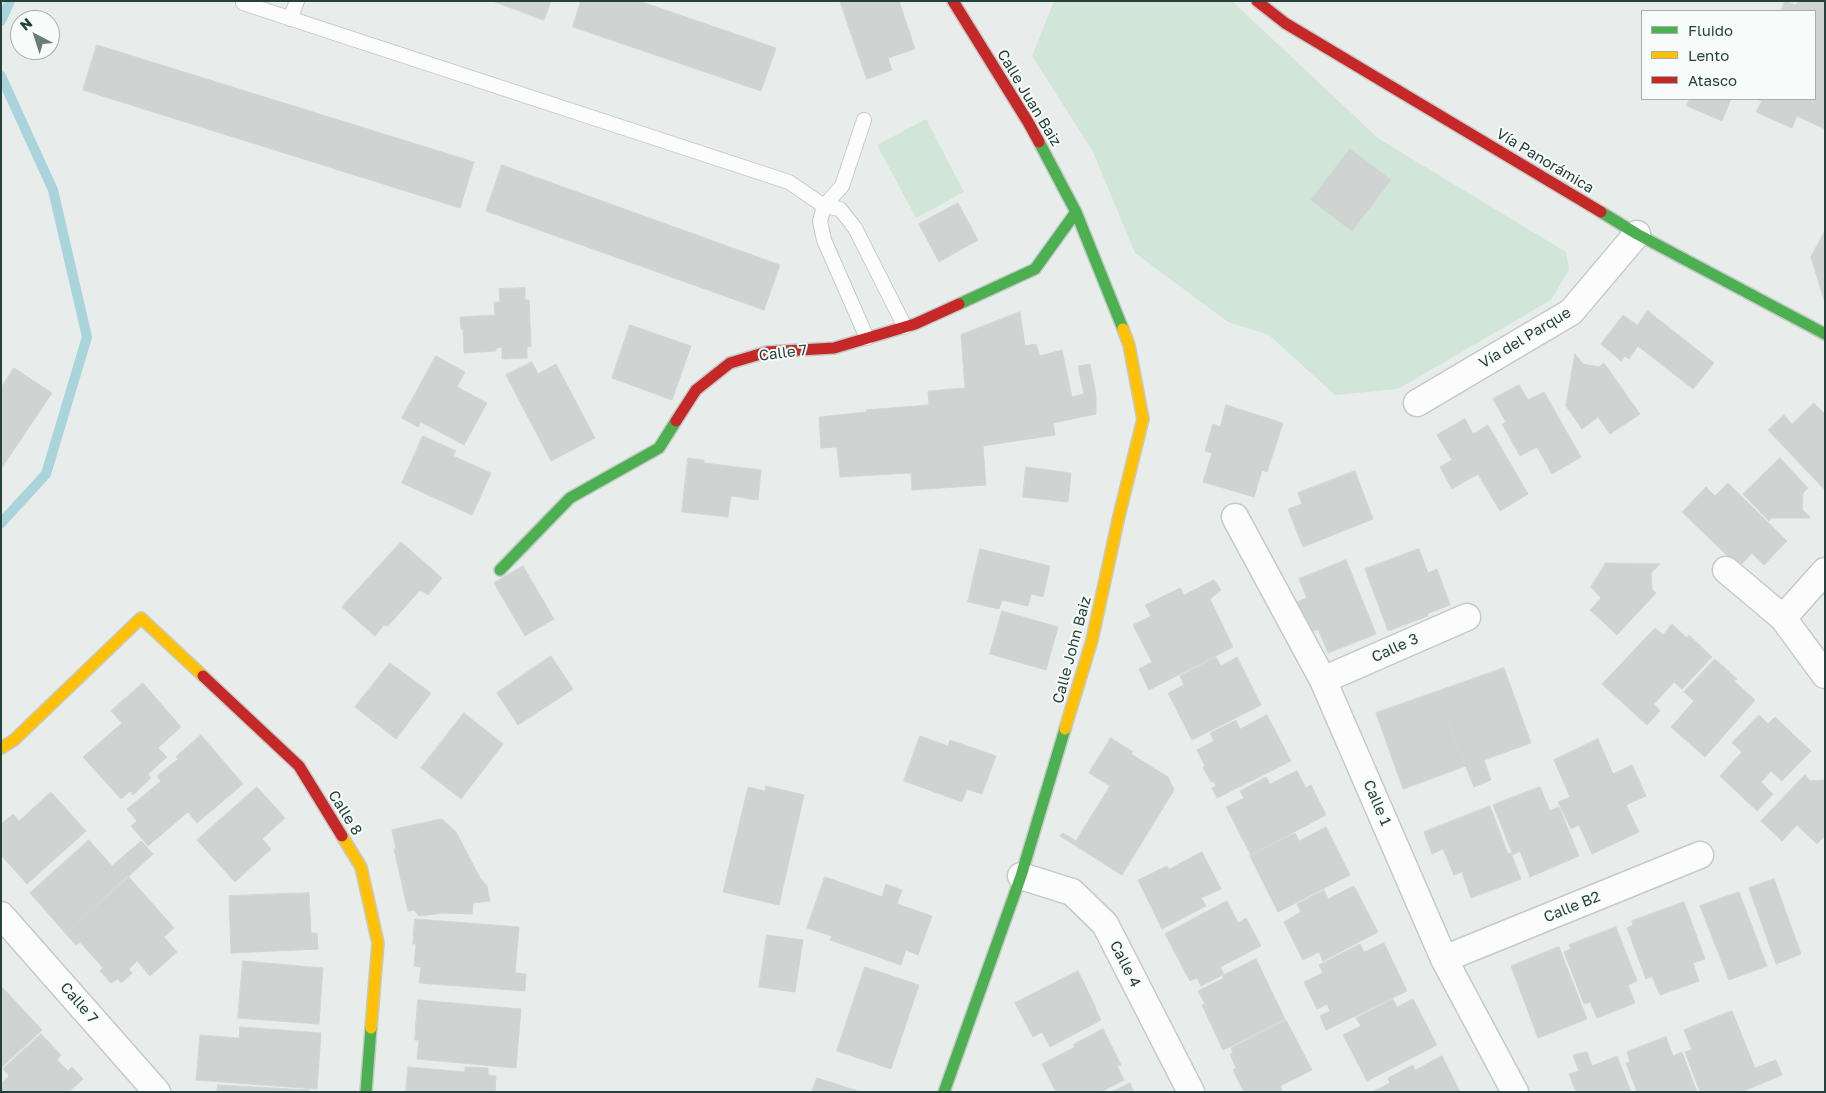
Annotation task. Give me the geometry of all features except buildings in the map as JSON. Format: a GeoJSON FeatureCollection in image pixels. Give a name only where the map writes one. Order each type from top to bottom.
{"type":"FeatureCollection","features":[{"type":"Feature","properties":{"kind":"street","name":"Calle Juan Baiz"},"geometry":{"type":"LineString","coordinates":[[953,1],[1028,122],[1076,212]]}},
{"type":"Feature","properties":{"kind":"street","name":"Vía Panorámica"},"geometry":{"type":"LineString","coordinates":[[1257,1],[1285,23],[1637,234],[1825,334]]}},
{"type":"Feature","properties":{"kind":"street","name":"Calle 7"},"geometry":{"type":"LineString","coordinates":[[500,570],[570,498],[659,448],[696,390],[730,363],[767,352],[834,348],[915,324],[1035,269],[1076,212]]}},
{"type":"Feature","properties":{"kind":"street","name":"Calle John Baiz"},"geometry":{"type":"LineString","coordinates":[[944,1092],[1021,876],[1092,640],[1119,516],[1143,419],[1130,345],[1076,212]]}},
{"type":"Feature","properties":{"kind":"street","name":"Vía del Parque"},"geometry":{"type":"LineString","coordinates":[[1417,403],[1571,312],[1637,234]]}},
{"type":"Feature","properties":{"kind":"street","name":"Calle 1"},"geometry":{"type":"LineString","coordinates":[[1235,516],[1323,680],[1444,960],[1515,1092]]}},
{"type":"Feature","properties":{"kind":"street"},"geometry":{"type":"LineString","coordinates":[[1726,570],[1783,618],[1825,675]]}},
{"type":"Feature","properties":{"kind":"street"},"geometry":{"type":"LineString","coordinates":[[1783,618],[1825,571]]}},
{"type":"Feature","properties":{"kind":"street","name":"Calle 3"},"geometry":{"type":"LineString","coordinates":[[1323,680],[1467,616]]}},
{"type":"Feature","properties":{"kind":"street","name":"Calle 8"},"geometry":{"type":"LineString","coordinates":[[1,748],[14,740],[141,618],[299,766],[361,867],[378,943],[366,1092]]}},
{"type":"Feature","properties":{"kind":"street","name":"Calle B2"},"geometry":{"type":"LineString","coordinates":[[1444,960],[1700,855]]}},
{"type":"Feature","properties":{"kind":"street","name":"Calle 4"},"geometry":{"type":"LineString","coordinates":[[1021,876],[1072,892],[1105,924],[1191,1092]]}},
{"type":"Feature","properties":{"kind":"street","name":"Calle 7"},"geometry":{"type":"LineString","coordinates":[[1,915],[157,1092]]}},
{"type":"Feature","properties":{"kind":"lane"},"geometry":{"type":"LineString","coordinates":[[290,19],[297,1]]}},
{"type":"Feature","properties":{"kind":"lane"},"geometry":{"type":"LineString","coordinates":[[243,4],[789,182],[824,206],[840,209],[855,228],[905,327]]}},
{"type":"Feature","properties":{"kind":"lane"},"geometry":{"type":"LineString","coordinates":[[864,120],[842,186],[824,206],[820,221],[824,240],[867,338]]}},
{"type":"Feature","properties":{"kind":"green space"},"geometry":{"type":"Polygon","coordinates":[[[1054,1],[1232,1],[1379,139],[1566,252],[1569,270],[1551,300],[1398,389],[1335,395],[1269,335],[1228,322],[1135,253],[1092,150],[1032,56],[1054,1]]]}},
{"type":"Feature","properties":{"kind":"green space"},"geometry":{"type":"Polygon","coordinates":[[[926,119],[964,192],[916,218],[877,145],[926,119]]]}},
{"type":"Feature","properties":{"kind":"waterway"},"geometry":{"type":"LineString","coordinates":[[1,21],[10,1]]}},
{"type":"Feature","properties":{"kind":"waterway"},"geometry":{"type":"LineString","coordinates":[[1,76],[53,190],[87,337],[46,474],[1,523]]}},
{"type":"Feature","properties":{"kind":"traffic: fast"},"geometry":{"type":"LineString","coordinates":[[1039,142],[1076,212],[1123,329]]}},
{"type":"Feature","properties":{"kind":"traffic: fast"},"geometry":{"type":"LineString","coordinates":[[959,304],[1035,269],[1076,212]]}},
{"type":"Feature","properties":{"kind":"traffic: fast"},"geometry":{"type":"LineString","coordinates":[[1601,212],[1637,234],[1825,334]]}},
{"type":"Feature","properties":{"kind":"traffic: fast"},"geometry":{"type":"LineString","coordinates":[[500,570],[570,498],[659,448],[676,421]]}},
{"type":"Feature","properties":{"kind":"traffic: fast"},"geometry":{"type":"LineString","coordinates":[[944,1092],[1021,876],[1065,729]]}},
{"type":"Feature","properties":{"kind":"traffic: fast"},"geometry":{"type":"LineString","coordinates":[[366,1092],[371,1028]]}},
{"type":"Feature","properties":{"kind":"traffic: slow"},"geometry":{"type":"LineString","coordinates":[[1065,729],[1092,640],[1119,516],[1143,419],[1129,345],[1123,329]]}},
{"type":"Feature","properties":{"kind":"traffic: slow"},"geometry":{"type":"LineString","coordinates":[[1,748],[14,740],[141,618],[203,676]]}},
{"type":"Feature","properties":{"kind":"traffic: slow"},"geometry":{"type":"LineString","coordinates":[[342,836],[361,867],[378,943],[371,1028]]}},
{"type":"Feature","properties":{"kind":"traffic: jam"},"geometry":{"type":"LineString","coordinates":[[953,1],[1039,142]]}},
{"type":"Feature","properties":{"kind":"traffic: jam"},"geometry":{"type":"LineString","coordinates":[[1257,1],[1285,23],[1601,212]]}},
{"type":"Feature","properties":{"kind":"traffic: jam"},"geometry":{"type":"LineString","coordinates":[[676,421],[696,390],[730,363],[767,352],[834,348],[915,324],[959,304]]}},
{"type":"Feature","properties":{"kind":"traffic: jam"},"geometry":{"type":"LineString","coordinates":[[203,676],[299,766],[342,836]]}}]}
